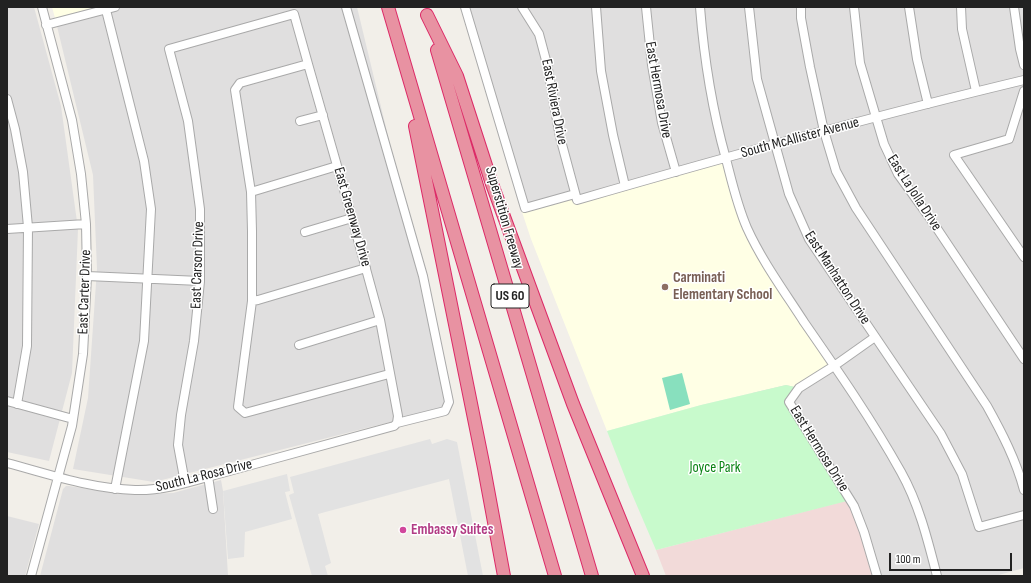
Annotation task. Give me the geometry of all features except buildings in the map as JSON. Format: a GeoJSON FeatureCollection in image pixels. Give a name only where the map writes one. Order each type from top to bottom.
{"type":"FeatureCollection","features":[{"type":"Feature","properties":{"kind":"highway","name":"US 60"},"geometry":{"type":"LineString","coordinates":[[388,7],[555,576]]}},
{"type":"Feature","properties":{"kind":"highway"},"geometry":{"type":"LineString","coordinates":[[426,11],[457,76],[492,184],[573,404],[643,576]]}},
{"type":"Feature","properties":{"kind":"highway","name":"Superstition Freeway"},"geometry":{"type":"LineString","coordinates":[[426,11],[592,576]]}},
{"type":"Feature","properties":{"kind":"highway"},"geometry":{"type":"LineString","coordinates":[[399,46],[484,468],[504,576]]}},
{"type":"Feature","properties":{"kind":"street","name":"East Carter Drive"},"geometry":{"type":"LineString","coordinates":[[31,576],[73,419],[83,354],[87,276],[86,224],[81,174],[72,120],[42,7]]}},
{"type":"Feature","properties":{"kind":"street"},"geometry":{"type":"LineString","coordinates":[[46,25],[115,7]]}},
{"type":"Feature","properties":{"kind":"street","name":"South La Rosa Drive"},"geometry":{"type":"LineString","coordinates":[[7,463],[93,485],[136,490],[148,489],[185,483],[394,426],[397,423],[445,411],[449,402],[423,276],[346,7]]}},
{"type":"Feature","properties":{"kind":"street","name":"South McAllister Avenue"},"geometry":{"type":"LineString","coordinates":[[465,7],[525,208],[626,186],[976,91],[1024,80]]}},
{"type":"Feature","properties":{"kind":"street","name":"East Riviera Drive"},"geometry":{"type":"LineString","coordinates":[[522,7],[540,34],[560,137],[576,197]]}},
{"type":"Feature","properties":{"kind":"street"},"geometry":{"type":"LineString","coordinates":[[596,7],[601,71],[613,135],[626,186]]}},
{"type":"Feature","properties":{"kind":"street","name":"East Hermosa Drive"},"geometry":{"type":"LineString","coordinates":[[646,7],[652,65],[662,123],[676,172]]}},
{"type":"Feature","properties":{"kind":"street"},"geometry":{"type":"LineString","coordinates":[[700,7],[703,47],[722,146],[736,198],[748,228],[772,274],[834,366],[902,473],[912,495],[926,536],[937,576]]}},
{"type":"Feature","properties":{"kind":"street","name":"East Manhatton Drive"},"geometry":{"type":"LineString","coordinates":[[749,7],[757,79],[774,145],[789,194],[809,239],[941,434],[962,474],[979,527],[1024,515]]}},
{"type":"Feature","properties":{"kind":"street"},"geometry":{"type":"LineString","coordinates":[[801,7],[801,18],[810,67],[824,132],[836,171],[856,208],[987,406],[1004,437],[1020,474],[1024,490]]}},
{"type":"Feature","properties":{"kind":"street","name":"East La Jolla Drive"},"geometry":{"type":"LineString","coordinates":[[854,7],[860,63],[875,118],[884,144],[898,174],[932,221],[1024,359]]}},
{"type":"Feature","properties":{"kind":"street"},"geometry":{"type":"LineString","coordinates":[[909,7],[917,58],[928,104]]}},
{"type":"Feature","properties":{"kind":"street"},"geometry":{"type":"LineString","coordinates":[[961,7],[962,29],[976,91]]}},
{"type":"Feature","properties":{"kind":"street"},"geometry":{"type":"LineString","coordinates":[[1014,7],[1020,49],[1024,65]]}},
{"type":"Feature","properties":{"kind":"street"},"geometry":{"type":"LineString","coordinates":[[106,10],[144,161],[151,210],[144,341],[115,488]]}},
{"type":"Feature","properties":{"kind":"street","name":"East Greenway Drive"},"geometry":{"type":"LineString","coordinates":[[169,49],[294,14],[338,166],[380,320],[398,416],[397,423]]}},
{"type":"Feature","properties":{"kind":"street","name":"East Carson Drive"},"geometry":{"type":"LineString","coordinates":[[169,49],[188,121],[200,209],[200,281],[194,341],[181,415],[178,445],[185,483]]}},
{"type":"Feature","properties":{"kind":"street"},"geometry":{"type":"LineString","coordinates":[[308,64],[240,83],[236,90],[251,192],[252,301],[238,407],[245,413],[389,374]]}},
{"type":"Feature","properties":{"kind":"street"},"geometry":{"type":"LineString","coordinates":[[1024,91],[1009,139],[954,155],[1024,257]]}},
{"type":"Feature","properties":{"kind":"street"},"geometry":{"type":"LineString","coordinates":[[7,99],[23,172],[28,228],[28,346],[17,404]]}},
{"type":"Feature","properties":{"kind":"street"},"geometry":{"type":"LineString","coordinates":[[300,121],[323,115]]}},
{"type":"Feature","properties":{"kind":"street"},"geometry":{"type":"LineString","coordinates":[[251,192],[338,166]]}},
{"type":"Feature","properties":{"kind":"street"},"geometry":{"type":"LineString","coordinates":[[305,232],[352,218]]}},
{"type":"Feature","properties":{"kind":"street"},"geometry":{"type":"LineString","coordinates":[[7,229],[86,224]]}},
{"type":"Feature","properties":{"kind":"street"},"geometry":{"type":"LineString","coordinates":[[252,301],[366,268]]}},
{"type":"Feature","properties":{"kind":"street"},"geometry":{"type":"LineString","coordinates":[[87,276],[200,281]]}},
{"type":"Feature","properties":{"kind":"street"},"geometry":{"type":"LineString","coordinates":[[299,345],[380,320]]}},
{"type":"Feature","properties":{"kind":"street","name":"East Hermosa Drive"},"geometry":{"type":"LineString","coordinates":[[875,337],[834,366],[799,388],[789,402],[854,506],[864,532],[877,576]]}},
{"type":"Feature","properties":{"kind":"street"},"geometry":{"type":"LineString","coordinates":[[1016,347],[1024,342]]}},
{"type":"Feature","properties":{"kind":"street"},"geometry":{"type":"LineString","coordinates":[[7,401],[73,419]]}},
{"type":"Feature","properties":{"kind":"street"},"geometry":{"type":"LineString","coordinates":[[208,476],[212,509]]}},
{"type":"Feature","properties":{"kind":"shaded area"},"geometry":{"type":"Polygon","coordinates":[[[7,7],[34,7],[61,106],[78,229],[72,373],[49,461],[7,452],[7,7]]]}},
{"type":"Feature","properties":{"kind":"shaded area"},"geometry":{"type":"Polygon","coordinates":[[[52,7],[97,7],[55,18],[52,7]]]}},
{"type":"Feature","properties":{"kind":"shaded area"},"geometry":{"type":"Polygon","coordinates":[[[97,7],[357,7],[453,406],[154,482],[73,469],[88,398],[97,269],[93,175],[55,18],[97,7]]]}},
{"type":"Feature","properties":{"kind":"shaded area"},"geometry":{"type":"Polygon","coordinates":[[[465,7],[1024,7],[1024,568],[995,576],[878,576],[854,506],[577,200],[525,208],[465,7]]]}},
{"type":"Feature","properties":{"kind":"shaded area","name":"Carminati Elementary School"},"geometry":{"type":"Polygon","coordinates":[[[726,158],[748,228],[834,366],[799,388],[786,385],[701,405],[607,431],[531,239],[521,209],[575,194],[577,200],[726,158]]]}},
{"type":"Feature","properties":{"kind":"shaded area"},"geometry":{"type":"Polygon","coordinates":[[[430,439],[432,444],[447,439],[457,442],[483,576],[468,576],[449,479],[318,514],[331,563],[325,566],[328,576],[312,576],[289,495],[294,493],[290,477],[430,439]]]}},
{"type":"Feature","properties":{"kind":"shaded area"},"geometry":{"type":"Polygon","coordinates":[[[287,474],[290,491],[285,492],[292,519],[245,532],[244,557],[228,559],[223,491],[287,474]]]}},
{"type":"Feature","properties":{"kind":"shaded area"},"geometry":{"type":"Polygon","coordinates":[[[221,480],[228,576],[40,576],[63,489],[66,486],[120,494],[173,493],[221,480]]]}},
{"type":"Feature","properties":{"kind":"shaded area"},"geometry":{"type":"Polygon","coordinates":[[[849,500],[854,510],[873,576],[666,576],[656,550],[849,500]]]}},
{"type":"Feature","properties":{"kind":"shaded area"},"geometry":{"type":"Polygon","coordinates":[[[7,516],[39,524],[25,576],[7,576],[7,516]]]}},
{"type":"Feature","properties":{"kind":"green space"},"geometry":{"type":"Polygon","coordinates":[[[682,373],[690,404],[670,410],[662,378],[682,373]]]}},
{"type":"Feature","properties":{"kind":"green space","name":"Joyce Park"},"geometry":{"type":"Polygon","coordinates":[[[786,385],[799,388],[789,402],[851,500],[656,550],[607,431],[701,405],[786,385]]]}},
{"type":"Feature","properties":{"kind":"place","name":"Carminati Elementary School"},"geometry":{"type":"Point","coordinates":[665,287]}},
{"type":"Feature","properties":{"kind":"place","name":"Embassy Suites"},"geometry":{"type":"Point","coordinates":[403,530]}}]}
